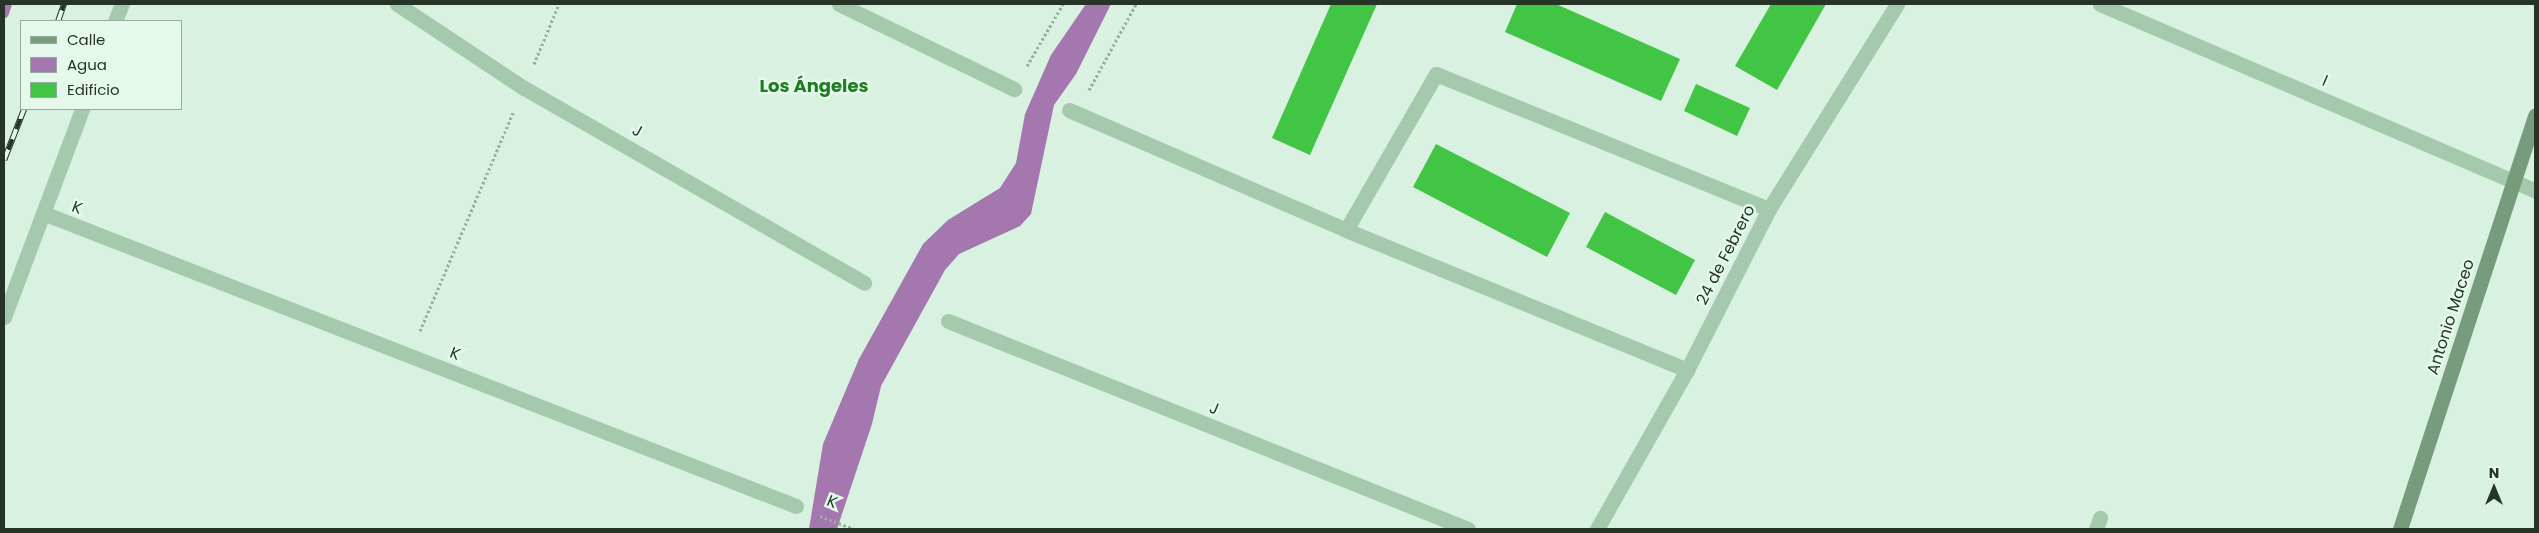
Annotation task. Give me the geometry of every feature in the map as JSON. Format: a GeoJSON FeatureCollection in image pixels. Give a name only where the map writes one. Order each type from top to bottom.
{"type":"FeatureCollection","features":[{"type":"Feature","properties":{"kind":"main road","name":"Antonio Maceo"},"geometry":{"type":"LineString","coordinates":[[2400,529],[2535,116]]}},
{"type":"Feature","properties":{"kind":"street"},"geometry":{"type":"LineString","coordinates":[[115,20],[122,4]]}},
{"type":"Feature","properties":{"kind":"street","name":"J"},"geometry":{"type":"LineString","coordinates":[[397,4],[524,88],[864,283]]}},
{"type":"Feature","properties":{"kind":"street"},"geometry":{"type":"LineString","coordinates":[[839,4],[1014,89]]}},
{"type":"Feature","properties":{"kind":"street","name":"24 de Febrero"},"geometry":{"type":"LineString","coordinates":[[1597,529],[1687,370],[1769,209],[1897,4]]}},
{"type":"Feature","properties":{"kind":"street","name":"I"},"geometry":{"type":"LineString","coordinates":[[2100,4],[2535,190]]}},
{"type":"Feature","properties":{"kind":"street"},"geometry":{"type":"LineString","coordinates":[[1346,230],[1436,74],[1769,209]]}},
{"type":"Feature","properties":{"kind":"street"},"geometry":{"type":"LineString","coordinates":[[4,317],[82,110]]}},
{"type":"Feature","properties":{"kind":"street"},"geometry":{"type":"LineString","coordinates":[[1073,111],[1346,230],[1687,370]]}},
{"type":"Feature","properties":{"kind":"street","name":"K"},"geometry":{"type":"LineString","coordinates":[[43,213],[796,506]]}},
{"type":"Feature","properties":{"kind":"street","name":"J"},"geometry":{"type":"LineString","coordinates":[[948,321],[1468,529]]}},
{"type":"Feature","properties":{"kind":"path"},"geometry":{"type":"LineString","coordinates":[[410,355],[559,4]]}},
{"type":"Feature","properties":{"kind":"path"},"geometry":{"type":"LineString","coordinates":[[1014,89],[1063,4]]}},
{"type":"Feature","properties":{"kind":"path"},"geometry":{"type":"LineString","coordinates":[[1073,111],[1136,4]]}},
{"type":"Feature","properties":{"kind":"path","name":"K"},"geometry":{"type":"LineString","coordinates":[[796,506],[854,529]]}},
{"type":"Feature","properties":{"kind":"water"},"geometry":{"type":"Polygon","coordinates":[[[1086,4],[1111,4],[1076,74],[1054,105],[1031,214],[1020,226],[959,254],[945,270],[881,386],[872,424],[837,529],[809,529],[823,444],[859,359],[923,244],[948,220],[1000,188],[1016,163],[1025,114],[1051,55],[1086,4]]]}},
{"type":"Feature","properties":{"kind":"building"},"geometry":{"type":"Polygon","coordinates":[[[1331,4],[1377,4],[1310,155],[1272,138],[1331,4]]]}},
{"type":"Feature","properties":{"kind":"building"},"geometry":{"type":"Polygon","coordinates":[[[1517,4],[1556,4],[1680,59],[1661,101],[1505,32],[1517,4]]]}},
{"type":"Feature","properties":{"kind":"building"},"geometry":{"type":"Polygon","coordinates":[[[1771,4],[1826,4],[1777,90],[1735,66],[1771,4]]]}},
{"type":"Feature","properties":{"kind":"building"},"geometry":{"type":"Polygon","coordinates":[[[1696,84],[1750,108],[1737,136],[1684,111],[1696,84]]]}},
{"type":"Feature","properties":{"kind":"building"},"geometry":{"type":"Polygon","coordinates":[[[1436,144],[1570,213],[1547,257],[1413,187],[1436,144]]]}},
{"type":"Feature","properties":{"kind":"building"},"geometry":{"type":"Polygon","coordinates":[[[1605,212],[1695,260],[1676,295],[1586,247],[1605,212]]]}},
{"type":"Feature","properties":{"kind":"waterway"},"geometry":{"type":"LineString","coordinates":[[4,13],[7,4]]}},
{"type":"Feature","properties":{"kind":"railway"},"geometry":{"type":"LineString","coordinates":[[58,20],[64,4]]}},
{"type":"Feature","properties":{"kind":"railway"},"geometry":{"type":"LineString","coordinates":[[4,160],[24,110]]}},
{"type":"Feature","properties":{"kind":"district","name":"Los Ángeles"},"geometry":{"type":"Point","coordinates":[814,86]}}]}
